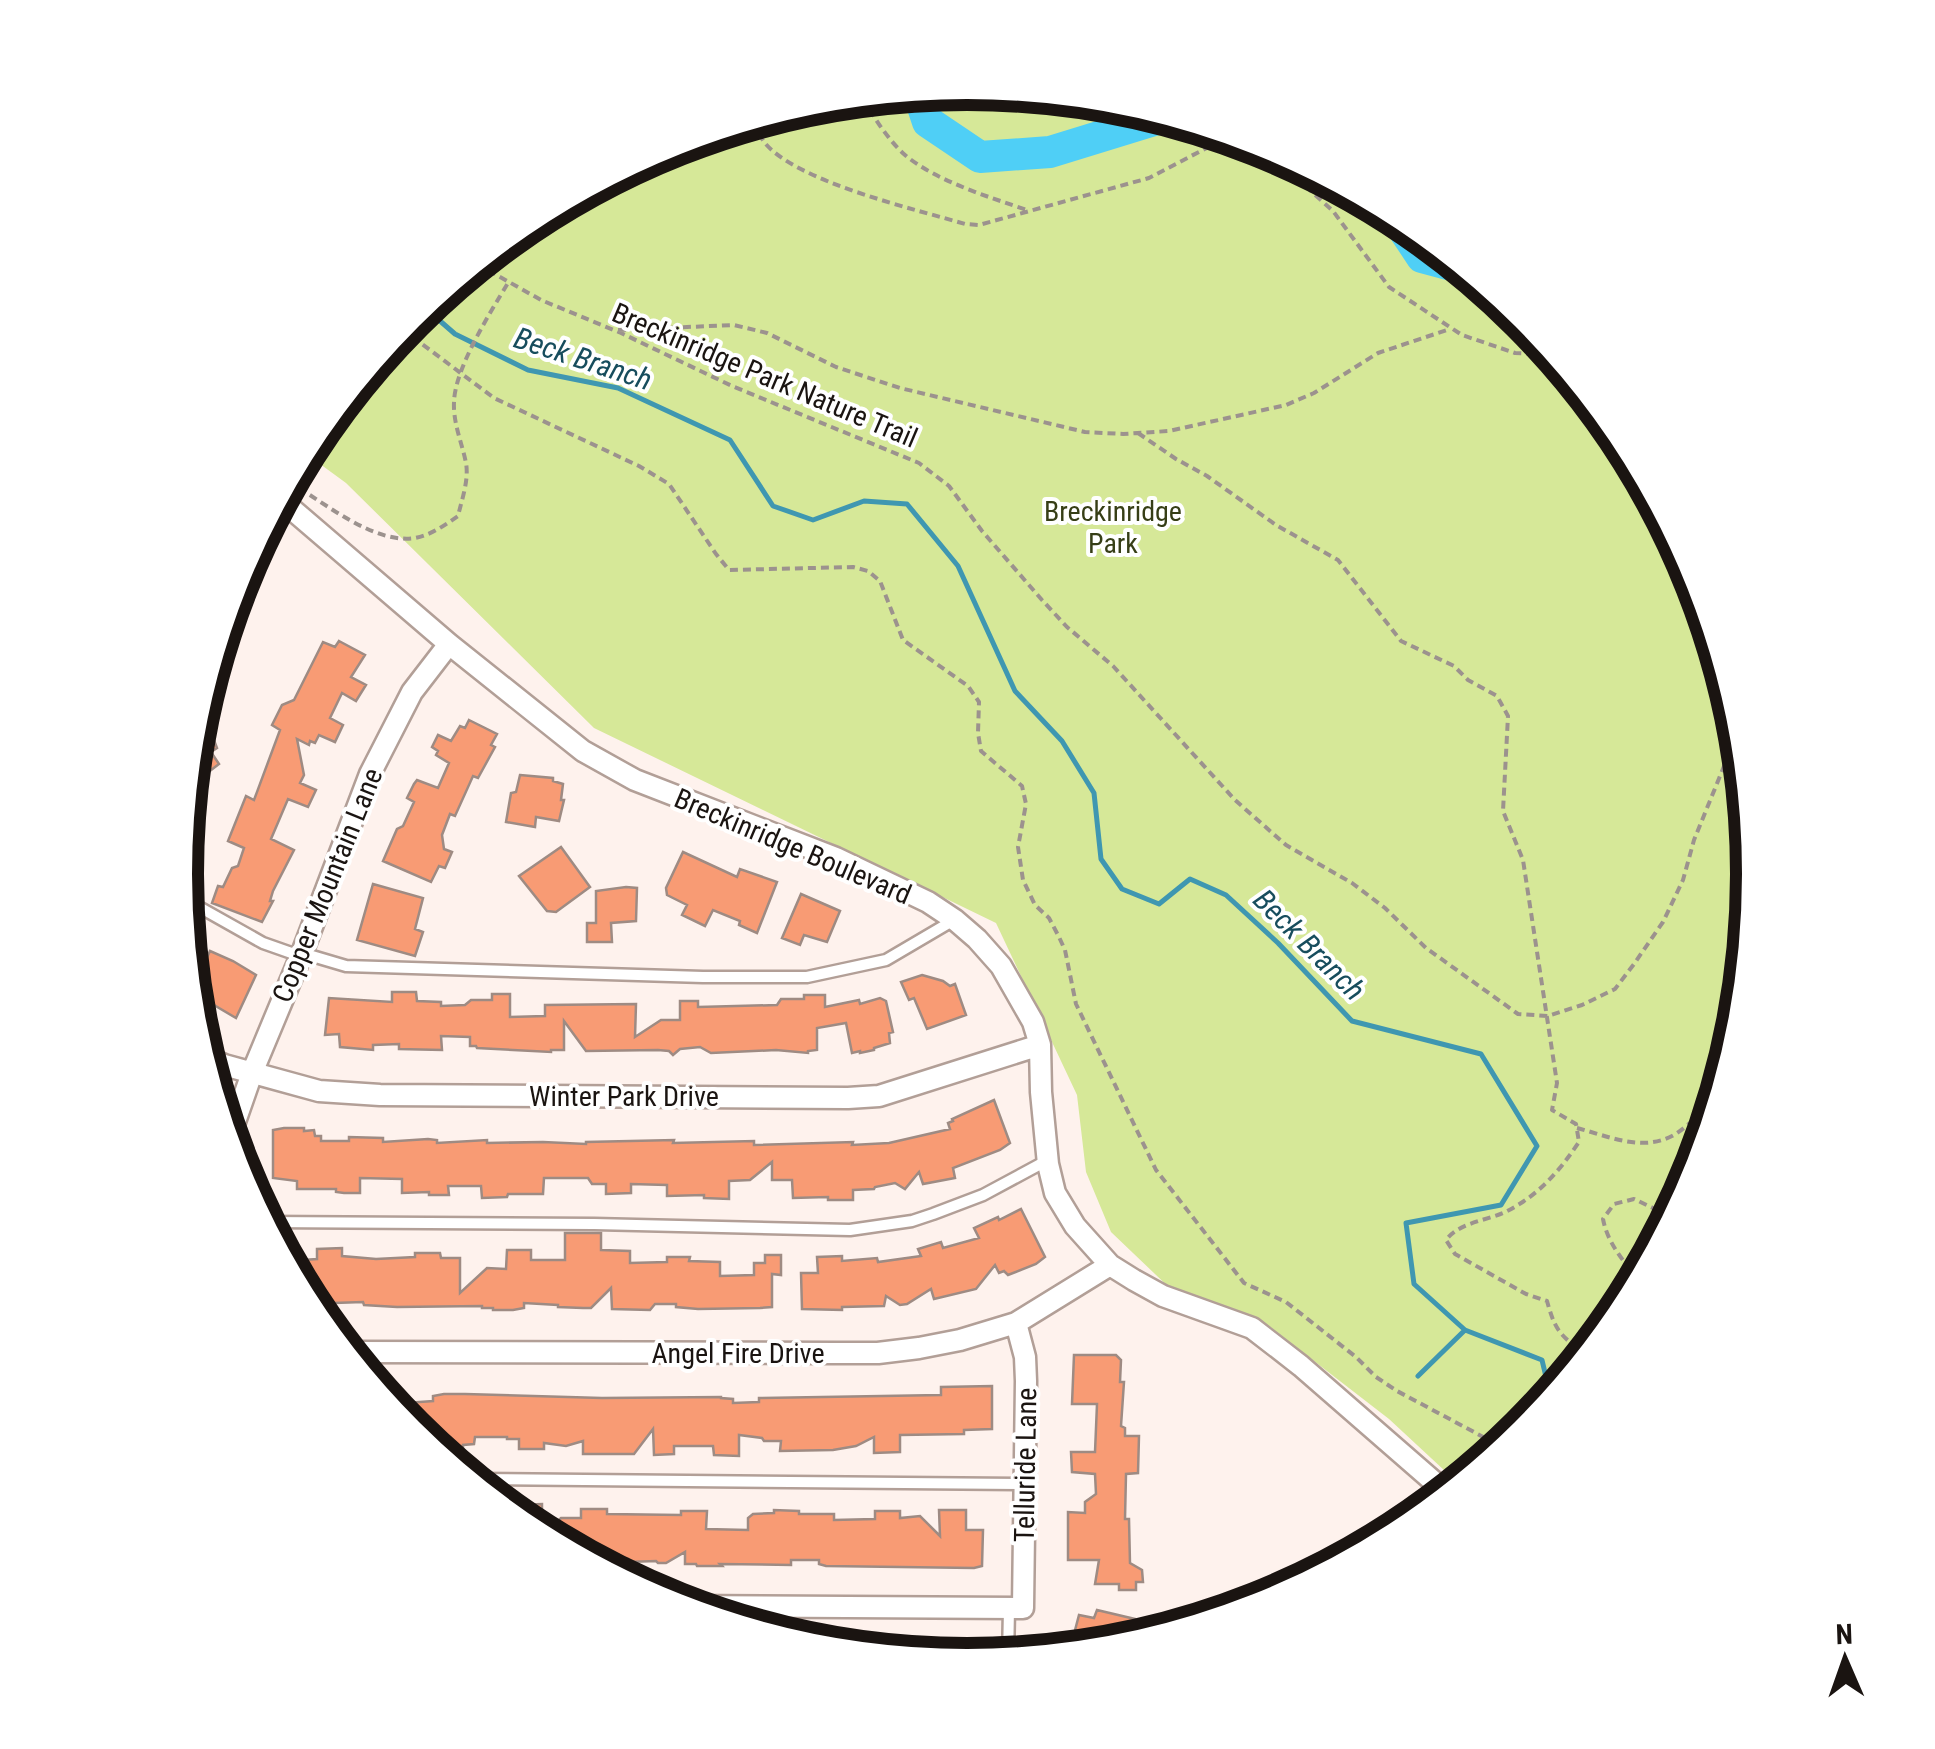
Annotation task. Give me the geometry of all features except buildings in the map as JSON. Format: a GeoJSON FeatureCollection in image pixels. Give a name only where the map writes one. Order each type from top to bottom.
{"type":"FeatureCollection","features":[{"type":"Feature","properties":{"kind":"street","name":"Breckinridge Boulevard"},"geometry":{"type":"LineString","coordinates":[[296,499],[449,644],[608,767],[836,858],[928,902],[955,920],[1001,966],[1033,1022],[1040,1045],[1048,1160],[1055,1193],[1075,1226],[1110,1265],[1163,1296],[1252,1328],[1302,1366],[1437,1484]]}},
{"type":"Feature","properties":{"kind":"street","name":"Copper Mountain Lane"},"geometry":{"type":"LineString","coordinates":[[237,1116],[370,774],[412,692],[449,644]]}},
{"type":"Feature","properties":{"kind":"street","name":"Winter Park Drive"},"geometry":{"type":"LineString","coordinates":[[222,1064],[318,1092],[848,1098],[878,1096],[1040,1045]]}},
{"type":"Feature","properties":{"kind":"street","name":"Angel Fire Drive"},"geometry":{"type":"LineString","coordinates":[[364,1352],[878,1352],[919,1348],[1016,1322],[1110,1265]]}},
{"type":"Feature","properties":{"kind":"street","name":"Telluride Lane"},"geometry":{"type":"LineString","coordinates":[[1016,1322],[1026,1381],[1016,1608]]}},
{"type":"Feature","properties":{"kind":"street"},"geometry":{"type":"LineString","coordinates":[[731,1606],[1016,1608]]}},
{"type":"Feature","properties":{"kind":"lane"},"geometry":{"type":"LineString","coordinates":[[199,907],[263,944],[346,966],[703,977],[807,977],[886,960],[955,920]]}},
{"type":"Feature","properties":{"kind":"lane"},"geometry":{"type":"LineString","coordinates":[[281,1222],[850,1230],[933,1214],[982,1195],[1048,1160]]}},
{"type":"Feature","properties":{"kind":"lane"},"geometry":{"type":"LineString","coordinates":[[492,1479],[1024,1484]]}},
{"type":"Feature","properties":{"kind":"lane"},"geometry":{"type":"LineString","coordinates":[[1011,1642],[1016,1608]]}},
{"type":"Feature","properties":{"kind":"path"},"geometry":{"type":"LineString","coordinates":[[870,112],[905,154],[936,174],[1029,211]]}},
{"type":"Feature","properties":{"kind":"path"},"geometry":{"type":"LineString","coordinates":[[760,134],[764,142],[788,162],[847,189],[979,225],[1149,178],[1212,145]]}},
{"type":"Feature","properties":{"kind":"path"},"geometry":{"type":"LineString","coordinates":[[1293,178],[1334,211],[1389,287],[1462,335],[1515,353],[1534,354]]}},
{"type":"Feature","properties":{"kind":"path","name":"Breckinridge Park Nature Trail"},"geometry":{"type":"LineString","coordinates":[[490,272],[540,300],[732,386],[919,463],[949,486],[1042,600],[1113,666],[1234,800],[1286,845],[1385,908],[1426,948],[1518,1014],[1548,1016]]}},
{"type":"Feature","properties":{"kind":"path"},"geometry":{"type":"LineString","coordinates":[[298,496],[392,538],[416,538],[458,516],[467,465],[459,443],[454,401],[464,362],[508,283]]}},
{"type":"Feature","properties":{"kind":"path"},"geometry":{"type":"LineString","coordinates":[[613,330],[734,325],[767,333],[836,366],[900,388],[1085,432],[1138,433],[1170,431],[1286,405],[1314,393],[1378,353],[1452,328]]}},
{"type":"Feature","properties":{"kind":"path"},"geometry":{"type":"LineString","coordinates":[[415,338],[494,398],[669,484],[729,570],[853,568],[868,571],[880,581],[904,640],[968,686],[978,702],[981,751],[1022,786],[1026,804],[1018,847],[1023,880],[1060,937],[1076,1004],[1156,1170],[1244,1283],[1286,1302],[1396,1390],[1490,1439]]}},
{"type":"Feature","properties":{"kind":"path"},"geometry":{"type":"LineString","coordinates":[[1138,433],[1276,525],[1338,560],[1401,641],[1454,666],[1468,680],[1496,696],[1508,716],[1502,812],[1523,860],[1557,1083],[1552,1110],[1576,1124],[1578,1142],[1557,1174],[1532,1196],[1504,1212],[1452,1232],[1446,1240],[1455,1254],[1526,1294],[1547,1301],[1554,1325],[1575,1346]]}},
{"type":"Feature","properties":{"kind":"path"},"geometry":{"type":"LineString","coordinates":[[1548,1016],[1582,1006],[1614,989],[1664,922],[1728,758]]}},
{"type":"Feature","properties":{"kind":"path"},"geometry":{"type":"LineString","coordinates":[[1577,1128],[1643,1145],[1672,1136],[1698,1116]]}},
{"type":"Feature","properties":{"kind":"path"},"geometry":{"type":"LineString","coordinates":[[1628,1268],[1606,1234],[1604,1220],[1614,1204],[1634,1199],[1660,1209]]}},
{"type":"Feature","properties":{"kind":"green space","name":"Breckinridge Park"},"geometry":{"type":"Polygon","coordinates":[[[968,105],[1068,112],[1167,131],[1215,146],[1308,184],[1352,208],[1436,264],[1475,296],[1512,330],[1578,406],[1658,534],[1711,675],[1722,724],[1735,824],[1737,874],[1730,975],[1711,1074],[1696,1122],[1658,1215],[1634,1259],[1578,1343],[1546,1382],[1512,1419],[1449,1475],[1389,1419],[1266,1324],[1177,1295],[1111,1232],[1086,1172],[1077,1095],[996,923],[594,728],[346,483],[318,463],[389,367],[460,296],[540,235],[627,184],[768,131],[817,120],[917,107],[968,105]]]}},
{"type":"Feature","properties":{"kind":"waterway"},"geometry":{"type":"LineString","coordinates":[[923,107],[928,122],[980,157],[1050,152],[1139,125]]}},
{"type":"Feature","properties":{"kind":"waterway"},"geometry":{"type":"LineString","coordinates":[[1418,252],[1429,259]]}},
{"type":"Feature","properties":{"kind":"waterway","name":"Beck Branch"},"geometry":{"type":"LineString","coordinates":[[436,318],[455,334],[528,370],[618,388],[730,440],[773,506],[813,520],[864,501],[907,504],[958,566],[1015,691],[1062,741],[1094,793],[1101,859],[1122,889],[1159,904],[1190,879],[1226,895],[1352,1021],[1481,1054],[1537,1146],[1501,1205],[1406,1223],[1414,1284],[1465,1330],[1542,1360],[1547,1381]]}},
{"type":"Feature","properties":{"kind":"waterway"},"geometry":{"type":"LineString","coordinates":[[1418,1376],[1465,1330]]}}]}
